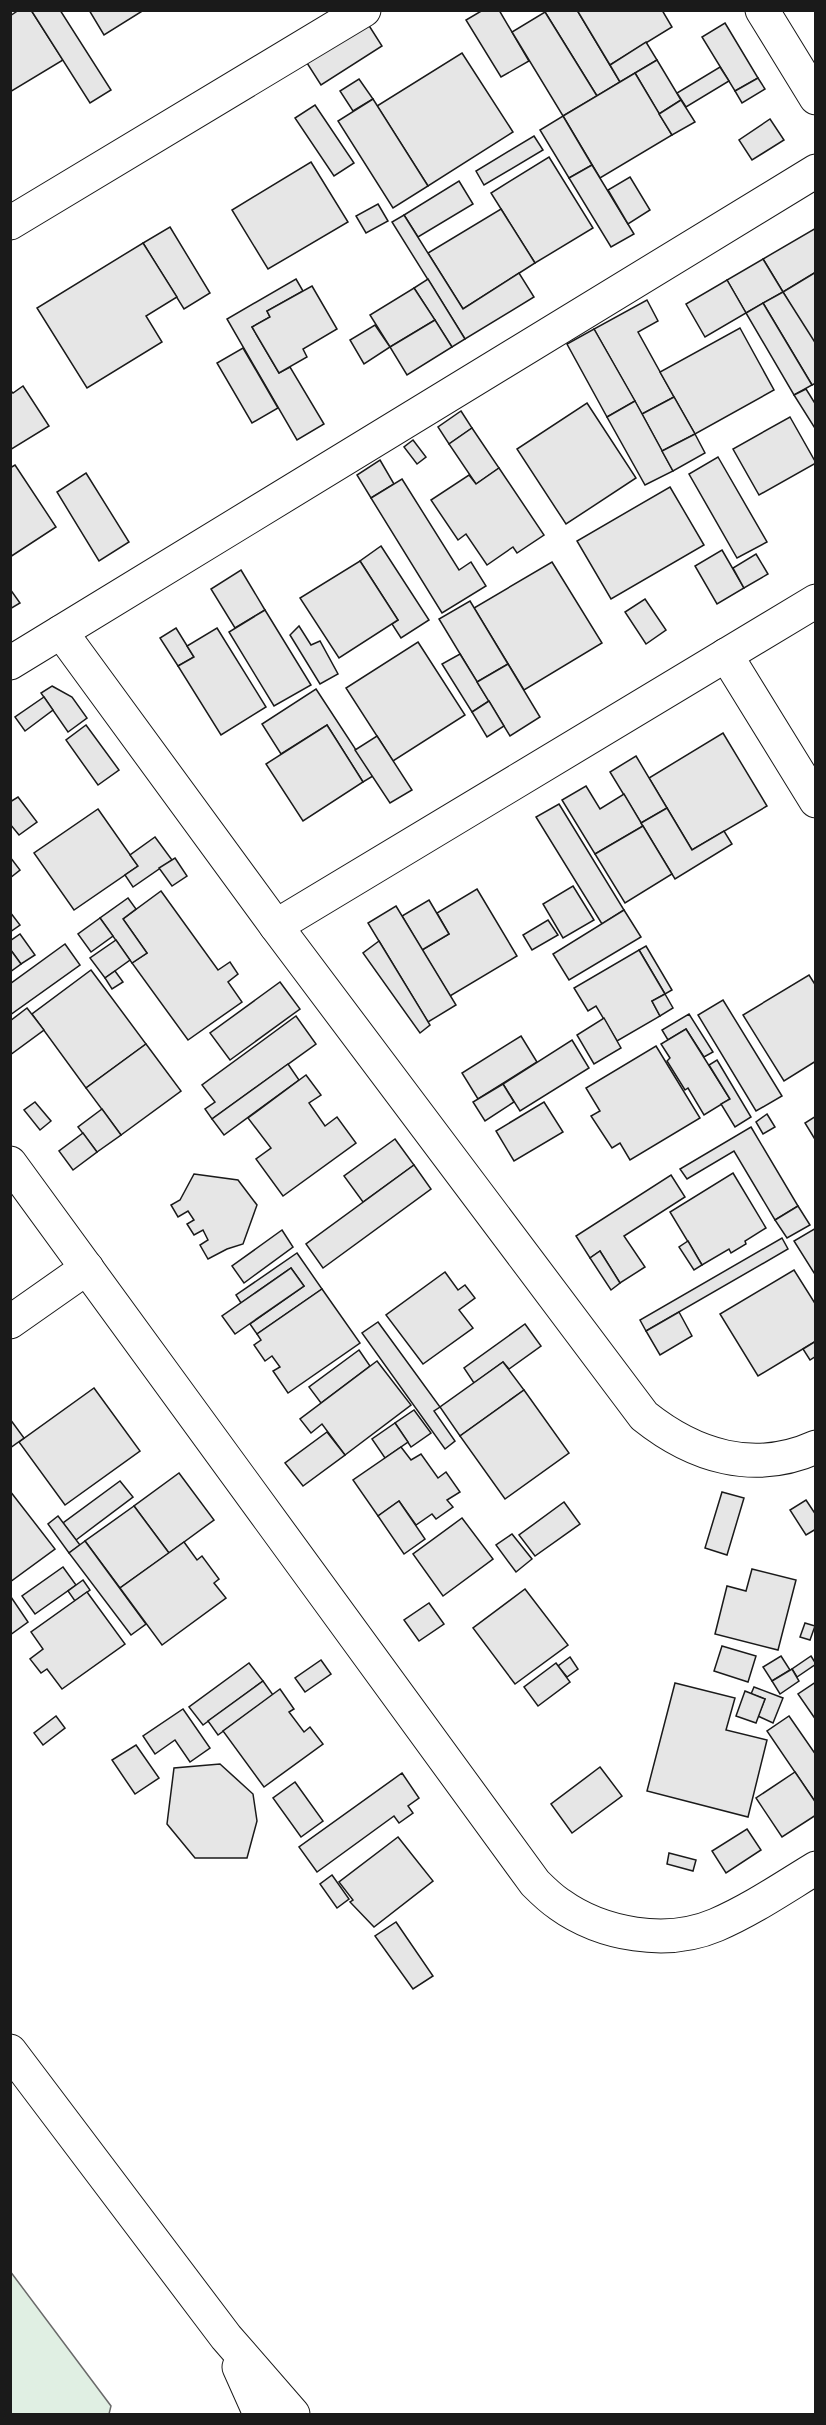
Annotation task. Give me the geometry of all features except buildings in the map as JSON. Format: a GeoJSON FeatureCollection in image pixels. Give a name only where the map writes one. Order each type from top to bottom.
{"type":"FeatureCollection","features":[{"type":"Feature","properties":{"kind":"street"},"geometry":{"type":"LineString","coordinates":[[762,10],[816,98]]}},
{"type":"Feature","properties":{"kind":"street"},"geometry":{"type":"LineString","coordinates":[[10,224],[346,15]]}},
{"type":"Feature","properties":{"kind":"street"},"geometry":{"type":"LineString","coordinates":[[10,663],[816,171]]}},
{"type":"Feature","properties":{"kind":"street"},"geometry":{"type":"LineString","coordinates":[[276,926],[816,601]]}},
{"type":"Feature","properties":{"kind":"street"},"geometry":{"type":"LineString","coordinates":[[61,632],[276,926],[644,1416],[667,1434],[692,1448],[720,1457],[749,1460],[777,1458],[816,1447]]}},
{"type":"Feature","properties":{"kind":"street"},"geometry":{"type":"LineString","coordinates":[[726,655],[816,801]]}},
{"type":"Feature","properties":{"kind":"street"},"geometry":{"type":"LineString","coordinates":[[10,1163],[535,1883],[559,1905],[588,1921],[619,1931],[652,1936],[683,1934],[714,1926],[743,1912],[816,1868]]}},
{"type":"Feature","properties":{"kind":"street"},"geometry":{"type":"LineString","coordinates":[[10,1322],[87,1268]]}},
{"type":"Feature","properties":{"kind":"street"},"geometry":{"type":"LineString","coordinates":[[10,2051],[226,2337],[293,2415]]}},
{"type":"Feature","properties":{"kind":"street"},"geometry":{"type":"LineString","coordinates":[[226,2337],[260,2415]]}},
{"type":"Feature","properties":{"kind":"green space"},"geometry":{"type":"Polygon","coordinates":[[[10,2271],[111,2406],[109,2414],[11,2414],[10,2271]]]}}]}
